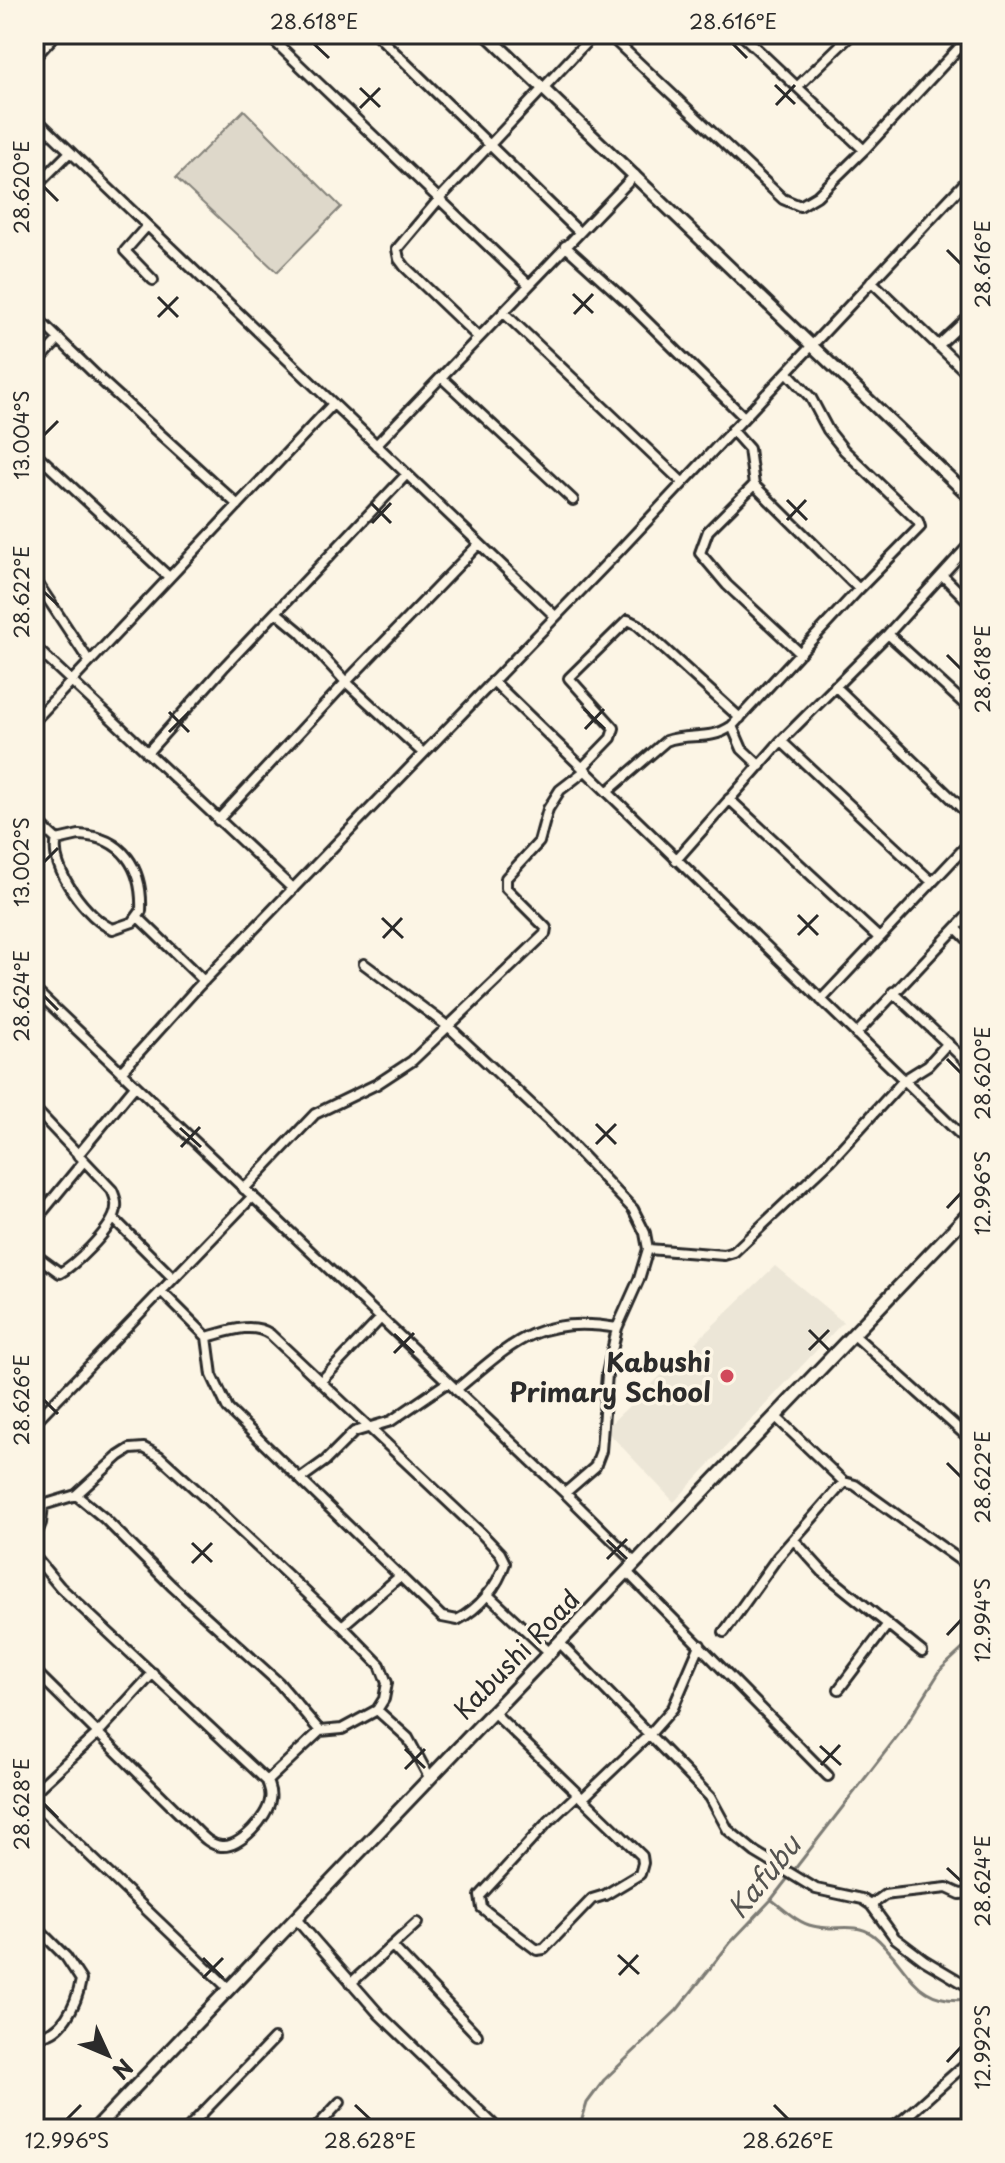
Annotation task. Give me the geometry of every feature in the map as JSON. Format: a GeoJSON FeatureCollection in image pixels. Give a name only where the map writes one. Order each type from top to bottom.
{"type":"FeatureCollection","features":[{"type":"Feature","properties":{"kind":"main road","name":"Kabushi Road"},"geometry":{"type":"LineString","coordinates":[[95,2129],[971,1211]]}},
{"type":"Feature","properties":{"kind":"street"},"geometry":{"type":"LineString","coordinates":[[34,58],[56,34]]}},
{"type":"Feature","properties":{"kind":"street"},"geometry":{"type":"LineString","coordinates":[[267,34],[529,285]]}},
{"type":"Feature","properties":{"kind":"street"},"geometry":{"type":"LineString","coordinates":[[376,34],[579,232]]}},
{"type":"Feature","properties":{"kind":"street"},"geometry":{"type":"LineString","coordinates":[[486,34],[971,498]]}},
{"type":"Feature","properties":{"kind":"street"},"geometry":{"type":"LineString","coordinates":[[478,337],[405,267],[397,254],[402,242],[440,198],[594,34]]}},
{"type":"Feature","properties":{"kind":"street"},"geometry":{"type":"LineString","coordinates":[[608,34],[792,205],[800,206],[817,196],[864,150],[971,35]]}},
{"type":"Feature","properties":{"kind":"street"},"geometry":{"type":"LineString","coordinates":[[741,34],[864,150]]}},
{"type":"Feature","properties":{"kind":"street"},"geometry":{"type":"LineString","coordinates":[[797,87],[852,34]]}},
{"type":"Feature","properties":{"kind":"street"},"geometry":{"type":"LineString","coordinates":[[34,117],[555,616]]}},
{"type":"Feature","properties":{"kind":"street"},"geometry":{"type":"LineString","coordinates":[[34,188],[70,152]]}},
{"type":"Feature","properties":{"kind":"street"},"geometry":{"type":"LineString","coordinates":[[376,445],[635,175]]}},
{"type":"Feature","properties":{"kind":"street"},"geometry":{"type":"LineString","coordinates":[[121,1072],[204,981],[683,483],[971,176]]}},
{"type":"Feature","properties":{"kind":"street"},"geometry":{"type":"LineString","coordinates":[[147,226],[125,251],[153,280]]}},
{"type":"Feature","properties":{"kind":"street"},"geometry":{"type":"LineString","coordinates":[[565,246],[639,313],[744,417]]}},
{"type":"Feature","properties":{"kind":"street"},"geometry":{"type":"LineString","coordinates":[[871,281],[971,377]]}},
{"type":"Feature","properties":{"kind":"street"},"geometry":{"type":"LineString","coordinates":[[503,312],[683,483]]}},
{"type":"Feature","properties":{"kind":"street"},"geometry":{"type":"LineString","coordinates":[[34,315],[238,505]]}},
{"type":"Feature","properties":{"kind":"street"},"geometry":{"type":"LineString","coordinates":[[938,346],[971,315]]}},
{"type":"Feature","properties":{"kind":"street"},"geometry":{"type":"LineString","coordinates":[[34,366],[59,339]]}},
{"type":"Feature","properties":{"kind":"street"},"geometry":{"type":"LineString","coordinates":[[607,792],[666,741],[720,734],[732,726],[859,589],[916,533],[921,523],[844,450],[828,430],[811,398],[787,372]]}},
{"type":"Feature","properties":{"kind":"street"},"geometry":{"type":"LineString","coordinates":[[441,377],[573,500]]}},
{"type":"Feature","properties":{"kind":"street"},"geometry":{"type":"LineString","coordinates":[[34,721],[333,404]]}},
{"type":"Feature","properties":{"kind":"street"},"geometry":{"type":"LineString","coordinates":[[732,430],[749,449],[754,485],[859,589]]}},
{"type":"Feature","properties":{"kind":"street"},"geometry":{"type":"LineString","coordinates":[[34,452],[169,577]]}},
{"type":"Feature","properties":{"kind":"street"},"geometry":{"type":"LineString","coordinates":[[147,753],[193,700],[407,474]]}},
{"type":"Feature","properties":{"kind":"street"},"geometry":{"type":"LineString","coordinates":[[754,485],[708,531],[700,553],[727,585],[800,653]]}},
{"type":"Feature","properties":{"kind":"street"},"geometry":{"type":"LineString","coordinates":[[676,860],[781,741],[888,634],[971,543]]}},
{"type":"Feature","properties":{"kind":"street"},"geometry":{"type":"LineString","coordinates":[[218,820],[479,544]]}},
{"type":"Feature","properties":{"kind":"street"},"geometry":{"type":"LineString","coordinates":[[942,575],[971,604]]}},
{"type":"Feature","properties":{"kind":"street"},"geometry":{"type":"LineString","coordinates":[[34,578],[89,661]]}},
{"type":"Feature","properties":{"kind":"street"},"geometry":{"type":"LineString","coordinates":[[277,613],[309,640],[346,682],[423,753]]}},
{"type":"Feature","properties":{"kind":"street"},"geometry":{"type":"LineString","coordinates":[[244,1189],[315,1114],[377,1084],[412,1061],[450,1028],[546,932],[546,928],[506,888],[506,878],[539,842],[548,809],[560,790],[584,769],[611,738],[614,728],[569,678],[628,620],[638,625],[740,718]]}},
{"type":"Feature","properties":{"kind":"street"},"geometry":{"type":"LineString","coordinates":[[888,634],[971,710]]}},
{"type":"Feature","properties":{"kind":"street"},"geometry":{"type":"LineString","coordinates":[[34,646],[293,889]]}},
{"type":"Feature","properties":{"kind":"street"},"geometry":{"type":"LineString","coordinates":[[493,681],[971,1145]]}},
{"type":"Feature","properties":{"kind":"street"},"geometry":{"type":"LineString","coordinates":[[835,686],[971,817]]}},
{"type":"Feature","properties":{"kind":"street"},"geometry":{"type":"LineString","coordinates":[[732,726],[742,749],[760,766]]}},
{"type":"Feature","properties":{"kind":"street"},"geometry":{"type":"LineString","coordinates":[[781,741],[932,882]]}},
{"type":"Feature","properties":{"kind":"street"},"geometry":{"type":"LineString","coordinates":[[729,799],[878,937]]}},
{"type":"Feature","properties":{"kind":"street"},"geometry":{"type":"LineString","coordinates":[[34,819],[57,840],[57,864],[71,888],[94,915],[113,929],[126,926],[138,917],[142,903],[139,882],[121,849],[93,835],[57,840]]}},
{"type":"Feature","properties":{"kind":"street"},"geometry":{"type":"LineString","coordinates":[[821,1000],[971,841]]}},
{"type":"Feature","properties":{"kind":"street"},"geometry":{"type":"LineString","coordinates":[[856,1034],[971,912]]}},
{"type":"Feature","properties":{"kind":"street"},"geometry":{"type":"LineString","coordinates":[[138,917],[204,981]]}},
{"type":"Feature","properties":{"kind":"street"},"geometry":{"type":"LineString","coordinates":[[956,928],[971,943]]}},
{"type":"Feature","properties":{"kind":"street"},"geometry":{"type":"LineString","coordinates":[[364,964],[450,1028],[551,1123],[633,1209],[645,1233],[648,1249],[639,1279],[617,1328],[607,1374],[601,1451],[595,1467],[565,1493]]}},
{"type":"Feature","properties":{"kind":"street"},"geometry":{"type":"LineString","coordinates":[[34,989],[565,1493],[700,1645],[828,1776]]}},
{"type":"Feature","properties":{"kind":"street"},"geometry":{"type":"LineString","coordinates":[[893,992],[971,1066]]}},
{"type":"Feature","properties":{"kind":"street"},"geometry":{"type":"LineString","coordinates":[[648,1249],[724,1255],[734,1252],[830,1161],[904,1080],[928,1065],[948,1043]]}},
{"type":"Feature","properties":{"kind":"street"},"geometry":{"type":"LineString","coordinates":[[34,1222],[135,1086]]}},
{"type":"Feature","properties":{"kind":"street"},"geometry":{"type":"LineString","coordinates":[[34,1108],[112,1190],[116,1201],[113,1218],[87,1250],[60,1273],[34,1254]]}},
{"type":"Feature","properties":{"kind":"street"},"geometry":{"type":"LineString","coordinates":[[962,1136],[971,1127]]}},
{"type":"Feature","properties":{"kind":"street"},"geometry":{"type":"LineString","coordinates":[[34,1423],[253,1196]]}},
{"type":"Feature","properties":{"kind":"street"},"geometry":{"type":"LineString","coordinates":[[113,1218],[173,1278]]}},
{"type":"Feature","properties":{"kind":"street"},"geometry":{"type":"LineString","coordinates":[[161,1291],[207,1337],[212,1375],[228,1409],[442,1617],[457,1620],[468,1614],[502,1574],[505,1563],[500,1553],[262,1328],[245,1328],[207,1337]]}},
{"type":"Feature","properties":{"kind":"street"},"geometry":{"type":"LineString","coordinates":[[321,1381],[381,1318]]}},
{"type":"Feature","properties":{"kind":"street"},"geometry":{"type":"LineString","coordinates":[[456,1390],[504,1350],[532,1333],[548,1327],[589,1323],[617,1328]]}},
{"type":"Feature","properties":{"kind":"street"},"geometry":{"type":"LineString","coordinates":[[854,1335],[971,1440]]}},
{"type":"Feature","properties":{"kind":"street"},"geometry":{"type":"LineString","coordinates":[[300,1479],[325,1461],[354,1432],[398,1417],[448,1382]]}},
{"type":"Feature","properties":{"kind":"street"},"geometry":{"type":"LineString","coordinates":[[776,1417],[844,1482],[855,1485],[964,1563]]}},
{"type":"Feature","properties":{"kind":"street"},"geometry":{"type":"LineString","coordinates":[[43,1505],[76,1495],[119,1456],[130,1449],[144,1448],[159,1456],[380,1665],[387,1683],[384,1699],[377,1710],[342,1729],[320,1731],[267,1781]]}},
{"type":"Feature","properties":{"kind":"street"},"geometry":{"type":"LineString","coordinates":[[724,1632],[777,1558],[844,1482]]}},
{"type":"Feature","properties":{"kind":"street"},"geometry":{"type":"LineString","coordinates":[[76,1495],[279,1683],[320,1731]]}},
{"type":"Feature","properties":{"kind":"street"},"geometry":{"type":"LineString","coordinates":[[34,1496],[43,1505]]}},
{"type":"Feature","properties":{"kind":"street"},"geometry":{"type":"LineString","coordinates":[[34,1540],[41,1523],[43,1505]]}},
{"type":"Feature","properties":{"kind":"street"},"geometry":{"type":"LineString","coordinates":[[794,1540],[823,1572],[922,1652]]}},
{"type":"Feature","properties":{"kind":"street"},"geometry":{"type":"LineString","coordinates":[[34,1556],[60,1587],[267,1781],[271,1793],[270,1805],[240,1841],[217,1846],[194,1828],[34,1670]]}},
{"type":"Feature","properties":{"kind":"street"},"geometry":{"type":"LineString","coordinates":[[342,1626],[399,1577]]}},
{"type":"Feature","properties":{"kind":"street"},"geometry":{"type":"LineString","coordinates":[[487,1594],[549,1652]]}},
{"type":"Feature","properties":{"kind":"street"},"geometry":{"type":"LineString","coordinates":[[839,1689],[888,1624]]}},
{"type":"Feature","properties":{"kind":"street"},"geometry":{"type":"LineString","coordinates":[[559,1642],[710,1797],[728,1830],[755,1852],[812,1887],[830,1894],[862,1899],[871,1905],[895,1938],[924,1960],[971,1988]]}},
{"type":"Feature","properties":{"kind":"street"},"geometry":{"type":"LineString","coordinates":[[492,1711],[580,1797],[642,1856],[640,1874],[605,1895],[592,1899],[544,1949],[537,1950],[482,1908],[480,1896],[537,1834],[580,1797],[650,1734],[673,1708],[700,1645]]}},
{"type":"Feature","properties":{"kind":"street"},"geometry":{"type":"LineString","coordinates":[[34,1792],[97,1734],[153,1673]]}},
{"type":"Feature","properties":{"kind":"street"},"geometry":{"type":"LineString","coordinates":[[377,1710],[408,1738],[429,1777]]}},
{"type":"Feature","properties":{"kind":"street"},"geometry":{"type":"LineString","coordinates":[[34,1802],[228,1988]]}},
{"type":"Feature","properties":{"kind":"street"},"geometry":{"type":"LineString","coordinates":[[871,1905],[885,1895],[947,1888],[960,1894],[971,1893]]}},
{"type":"Feature","properties":{"kind":"street"},"geometry":{"type":"LineString","coordinates":[[296,1919],[379,2014],[493,2124]]}},
{"type":"Feature","properties":{"kind":"street"},"geometry":{"type":"LineString","coordinates":[[351,1983],[417,1923]]}},
{"type":"Feature","properties":{"kind":"street"},"geometry":{"type":"LineString","coordinates":[[34,1925],[66,1957],[81,1980],[77,1999],[61,2024],[46,2035],[34,2034]]}},
{"type":"Feature","properties":{"kind":"street"},"geometry":{"type":"LineString","coordinates":[[392,1946],[477,2035]]}},
{"type":"Feature","properties":{"kind":"street"},"geometry":{"type":"LineString","coordinates":[[187,2129],[274,2039]]}},
{"type":"Feature","properties":{"kind":"street"},"geometry":{"type":"LineString","coordinates":[[891,2129],[971,2059]]}},
{"type":"Feature","properties":{"kind":"street"},"geometry":{"type":"LineString","coordinates":[[315,2129],[340,2102]]}},
{"type":"Feature","properties":{"kind":"street"},"geometry":{"type":"LineString","coordinates":[[905,2118],[913,2129]]}},
{"type":"Feature","properties":{"kind":"shaded area"},"geometry":{"type":"Polygon","coordinates":[[[244,110],[341,207],[277,272],[176,178],[244,110]]]}},
{"type":"Feature","properties":{"kind":"shaded area","name":"Kabushi Primary School"},"geometry":{"type":"Polygon","coordinates":[[[775,1266],[843,1322],[674,1502],[605,1429],[775,1266]]]}},
{"type":"Feature","properties":{"kind":"waterway","name":"Kafubu"},"geometry":{"type":"LineString","coordinates":[[579,2129],[587,2103],[604,2080],[677,2010],[730,1943],[771,1900],[906,1725],[942,1668],[971,1641]]}},
{"type":"Feature","properties":{"kind":"waterway"},"geometry":{"type":"LineString","coordinates":[[772,1900],[807,1924],[866,1931],[885,1947],[923,1990],[950,1999],[969,1999]]}},
{"type":"Feature","properties":{"kind":"place","name":"Kabushi Primary School"},"geometry":{"type":"Point","coordinates":[727,1376]}}]}
